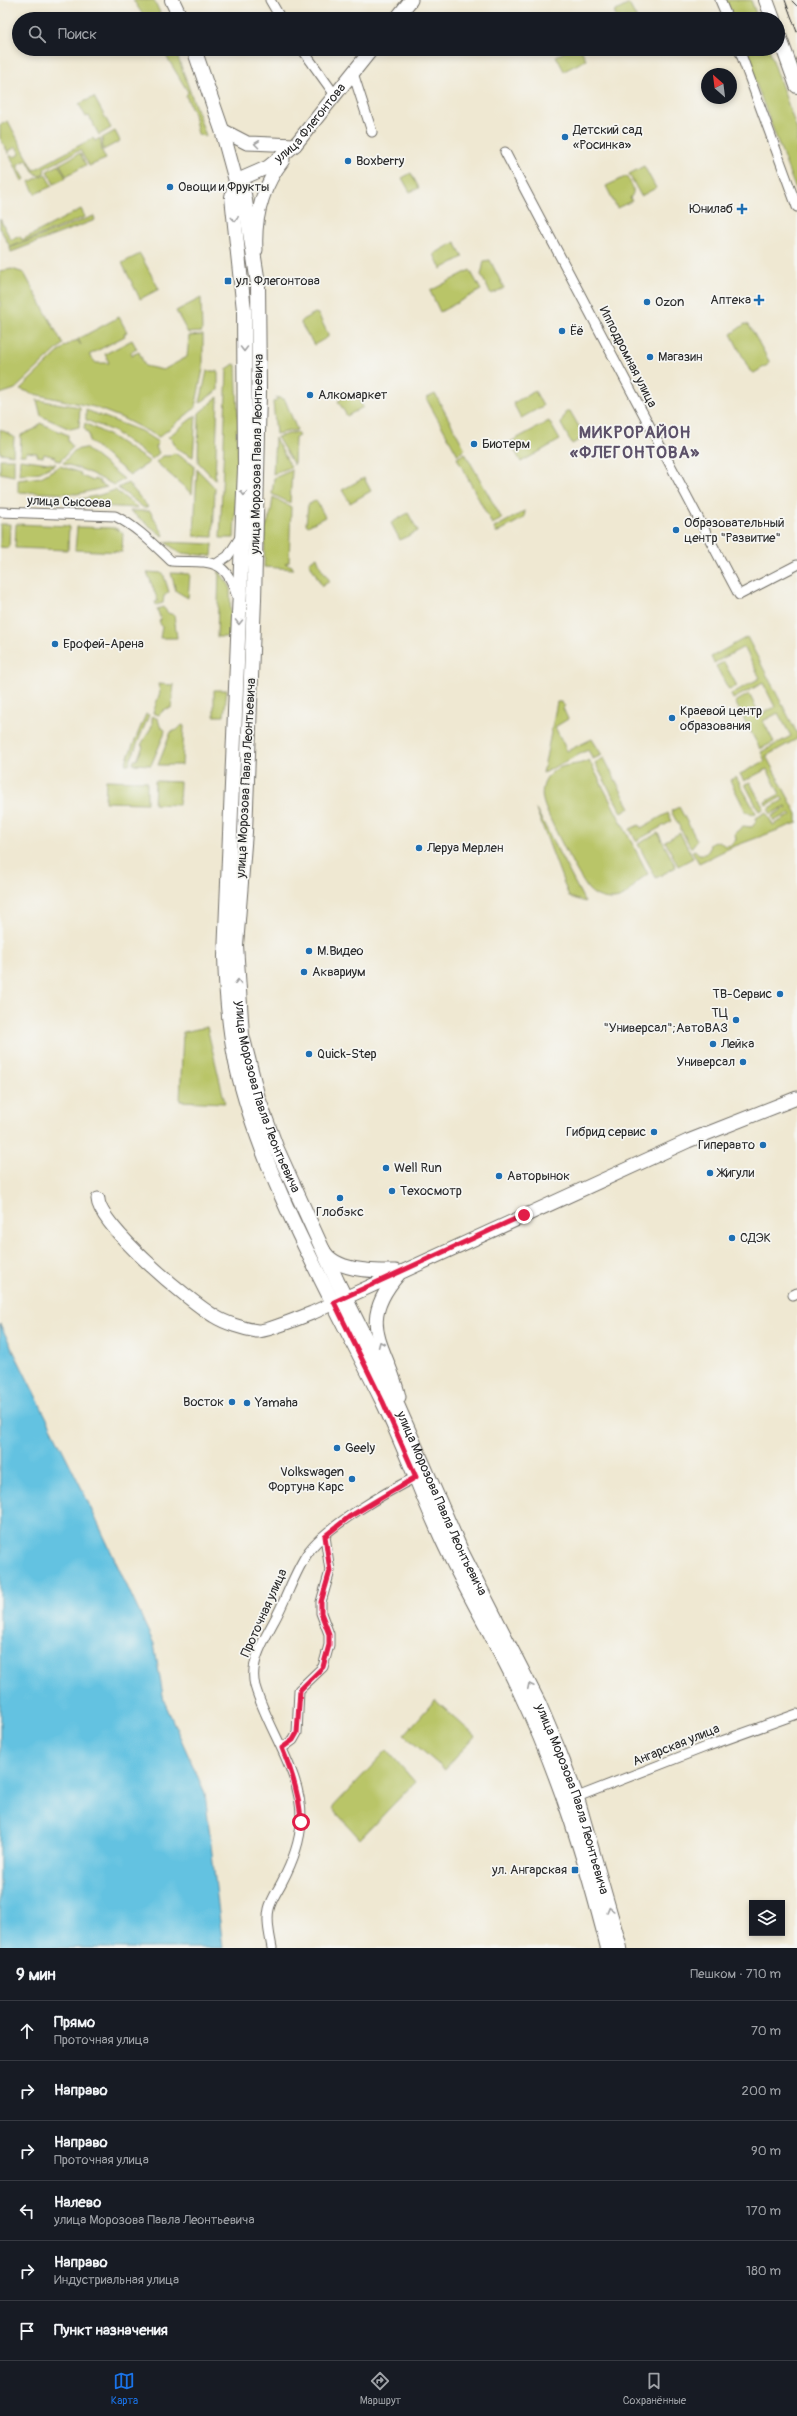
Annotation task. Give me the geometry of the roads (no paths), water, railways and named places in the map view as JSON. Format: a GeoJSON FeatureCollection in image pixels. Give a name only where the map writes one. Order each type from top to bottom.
{"type":"FeatureCollection","features":[{"type":"Feature","properties":{"kind":"main road"},"geometry":{"type":"LineString","coordinates":[[172,0],[178,12]]}},
{"type":"Feature","properties":{"kind":"main road"},"geometry":{"type":"LineString","coordinates":[[766,0],[770,12]]}},
{"type":"Feature","properties":{"kind":"main road"},"geometry":{"type":"LineString","coordinates":[[401,12],[408,1]]}},
{"type":"Feature","properties":{"kind":"main road"},"geometry":{"type":"LineString","coordinates":[[785,53],[797,86]]}},
{"type":"Feature","properties":{"kind":"main road","name":"улица Морозова Павла Леонтьевича"},"geometry":{"type":"LineString","coordinates":[[196,56],[222,130],[236,181],[244,194],[257,271],[259,353],[258,438],[249,757],[236,945],[242,1035],[258,1098],[276,1147],[331,1268],[340,1300],[383,1402],[459,1574],[521,1694],[571,1800],[608,1948]]}},
{"type":"Feature","properties":{"kind":"main road","name":"улица Флегонтова"},"geometry":{"type":"LineString","coordinates":[[236,181],[268,167],[296,145],[366,56]]}},
{"type":"Feature","properties":{"kind":"main road"},"geometry":{"type":"LineString","coordinates":[[222,130],[247,143],[296,145]]}},
{"type":"Feature","properties":{"kind":"main road"},"geometry":{"type":"LineString","coordinates":[[257,271],[256,247],[262,197],[275,171],[296,145]]}},
{"type":"Feature","properties":{"kind":"main road","name":"улица Морозова Павла Леонтьевича"},"geometry":{"type":"LineString","coordinates":[[236,181],[232,197],[244,310],[244,531],[239,605],[225,956],[232,1039],[242,1084],[261,1143],[297,1226],[340,1300],[405,1422],[462,1553],[539,1704],[620,1948]]}},
{"type":"Feature","properties":{"kind":"main road"},"geometry":{"type":"LineString","coordinates":[[98,1199],[102,1213],[122,1238],[189,1297],[214,1316],[258,1332],[312,1313],[402,1270],[707,1132],[797,1098]]}},
{"type":"Feature","properties":{"kind":"main road"},"geometry":{"type":"LineString","coordinates":[[312,1226],[324,1253],[339,1264],[368,1270],[402,1270]]}},
{"type":"Feature","properties":{"kind":"main road"},"geometry":{"type":"LineString","coordinates":[[402,1270],[388,1287],[381,1299],[375,1322],[377,1336],[399,1393],[405,1422]]}},
{"type":"Feature","properties":{"kind":"street"},"geometry":{"type":"LineString","coordinates":[[270,0],[277,12]]}},
{"type":"Feature","properties":{"kind":"street"},"geometry":{"type":"LineString","coordinates":[[720,0],[725,12]]}},
{"type":"Feature","properties":{"kind":"street"},"geometry":{"type":"LineString","coordinates":[[307,56],[335,95]]}},
{"type":"Feature","properties":{"kind":"street"},"geometry":{"type":"LineString","coordinates":[[742,56],[797,206]]}},
{"type":"Feature","properties":{"kind":"street"},"geometry":{"type":"LineString","coordinates":[[353,73],[372,132]]}},
{"type":"Feature","properties":{"kind":"street","name":"Ипподромная улица"},"geometry":{"type":"LineString","coordinates":[[506,152],[739,594],[797,565]]}},
{"type":"Feature","properties":{"kind":"street","name":"улица Сысоева"},"geometry":{"type":"LineString","coordinates":[[0,512],[115,516],[151,540],[171,561],[216,564]]}},
{"type":"Feature","properties":{"kind":"street"},"geometry":{"type":"LineString","coordinates":[[239,605],[233,582],[227,571],[216,564],[228,556],[244,531]]}},
{"type":"Feature","properties":{"kind":"street","name":"Проточная улица"},"geometry":{"type":"LineString","coordinates":[[272,1948],[268,1929],[269,1909],[295,1857],[301,1822],[300,1805],[292,1773],[255,1685],[254,1668],[261,1646],[278,1613],[293,1578],[310,1549],[349,1517],[416,1477]]}},
{"type":"Feature","properties":{"kind":"street"},"geometry":{"type":"LineString","coordinates":[[282,1748],[293,1740],[297,1733],[300,1690],[323,1667],[327,1659],[329,1634],[321,1613],[321,1602],[330,1571],[325,1536]]}},
{"type":"Feature","properties":{"kind":"street","name":"Ангарская улица"},"geometry":{"type":"LineString","coordinates":[[571,1800],[708,1746],[797,1714]]}},
{"type":"Feature","properties":{"kind":"water"},"geometry":{"type":"Polygon","coordinates":[[[0,1324],[81,1487],[154,1644],[164,1701],[205,1793],[223,1948],[0,1948],[0,1324]]]}},
{"type":"Feature","properties":{"kind":"tram line"},"geometry":{"type":"LineString","coordinates":[[785,0],[797,32]]}},
{"type":"Feature","properties":{"kind":"tram line"},"geometry":{"type":"LineString","coordinates":[[792,1],[797,6]]}},
{"type":"Feature","properties":{"kind":"place","name":"Детский сад «Росинка»"},"geometry":{"type":"Point","coordinates":[565,137]}},
{"type":"Feature","properties":{"kind":"place","name":"Boxberry"},"geometry":{"type":"Point","coordinates":[348,161]}},
{"type":"Feature","properties":{"kind":"place","name":"Овощи и Фрукты"},"geometry":{"type":"Point","coordinates":[170,187]}},
{"type":"Feature","properties":{"kind":"place","name":"Юнилаб"},"geometry":{"type":"Point","coordinates":[742,209]}},
{"type":"Feature","properties":{"kind":"place","name":"ул. Флегонтова"},"geometry":{"type":"Point","coordinates":[228,281]}},
{"type":"Feature","properties":{"kind":"place","name":"Аптека"},"geometry":{"type":"Point","coordinates":[759,300]}},
{"type":"Feature","properties":{"kind":"place","name":"Ozon"},"geometry":{"type":"Point","coordinates":[647,302]}},
{"type":"Feature","properties":{"kind":"place","name":"Ёё"},"geometry":{"type":"Point","coordinates":[562,331]}},
{"type":"Feature","properties":{"kind":"place","name":"Магазин"},"geometry":{"type":"Point","coordinates":[650,357]}},
{"type":"Feature","properties":{"kind":"place","name":"Алкомаркет"},"geometry":{"type":"Point","coordinates":[310,395]}},
{"type":"Feature","properties":{"kind":"place","name":"Биотерм"},"geometry":{"type":"Point","coordinates":[474,444]}},
{"type":"Feature","properties":{"kind":"place","name":"Образовательный центр \"Развитие\""},"geometry":{"type":"Point","coordinates":[676,530]}},
{"type":"Feature","properties":{"kind":"place","name":"Ерофей-Арена"},"geometry":{"type":"Point","coordinates":[55,644]}},
{"type":"Feature","properties":{"kind":"place","name":"Краевой центр образования"},"geometry":{"type":"Point","coordinates":[672,718]}},
{"type":"Feature","properties":{"kind":"place","name":"Леруа Мерлен"},"geometry":{"type":"Point","coordinates":[419,848]}},
{"type":"Feature","properties":{"kind":"place","name":"М.Видео"},"geometry":{"type":"Point","coordinates":[309,951]}},
{"type":"Feature","properties":{"kind":"place","name":"Аквариум"},"geometry":{"type":"Point","coordinates":[304,972]}},
{"type":"Feature","properties":{"kind":"place","name":"ТВ-Сервис"},"geometry":{"type":"Point","coordinates":[780,994]}},
{"type":"Feature","properties":{"kind":"place","name":"ТЦ \"Универсал\";АвтоВАЗ"},"geometry":{"type":"Point","coordinates":[736,1020]}},
{"type":"Feature","properties":{"kind":"place","name":"Лейка"},"geometry":{"type":"Point","coordinates":[713,1044]}},
{"type":"Feature","properties":{"kind":"place","name":"Quick-Step"},"geometry":{"type":"Point","coordinates":[309,1054]}},
{"type":"Feature","properties":{"kind":"place","name":"Универсал"},"geometry":{"type":"Point","coordinates":[743,1062]}},
{"type":"Feature","properties":{"kind":"place","name":"Гибрид сервис"},"geometry":{"type":"Point","coordinates":[654,1132]}},
{"type":"Feature","properties":{"kind":"place","name":"Гиперавто"},"geometry":{"type":"Point","coordinates":[763,1145]}},
{"type":"Feature","properties":{"kind":"place","name":"Well Run"},"geometry":{"type":"Point","coordinates":[386,1168]}},
{"type":"Feature","properties":{"kind":"place","name":"Жигули"},"geometry":{"type":"Point","coordinates":[710,1173]}},
{"type":"Feature","properties":{"kind":"place","name":"Авторынок"},"geometry":{"type":"Point","coordinates":[499,1176]}},
{"type":"Feature","properties":{"kind":"place","name":"Техосмотр"},"geometry":{"type":"Point","coordinates":[392,1191]}},
{"type":"Feature","properties":{"kind":"place","name":"Глобэкс"},"geometry":{"type":"Point","coordinates":[340,1198]}},
{"type":"Feature","properties":{"kind":"place","name":"СДЭК"},"geometry":{"type":"Point","coordinates":[732,1238]}},
{"type":"Feature","properties":{"kind":"place","name":"Восток"},"geometry":{"type":"Point","coordinates":[232,1402]}},
{"type":"Feature","properties":{"kind":"place","name":"Yamaha"},"geometry":{"type":"Point","coordinates":[247,1403]}},
{"type":"Feature","properties":{"kind":"place","name":"Geely"},"geometry":{"type":"Point","coordinates":[337,1448]}},
{"type":"Feature","properties":{"kind":"place","name":"Volkswagen Фортуна Карс"},"geometry":{"type":"Point","coordinates":[352,1479]}},
{"type":"Feature","properties":{"kind":"place","name":"ул. Ангарская"},"geometry":{"type":"Point","coordinates":[575,1870]}},
{"type":"Feature","properties":{"kind":"district","name":"МИКРОРАЙОН «ФЛЕГОНТОВА»"},"geometry":{"type":"Point","coordinates":[635,442]}}]}
